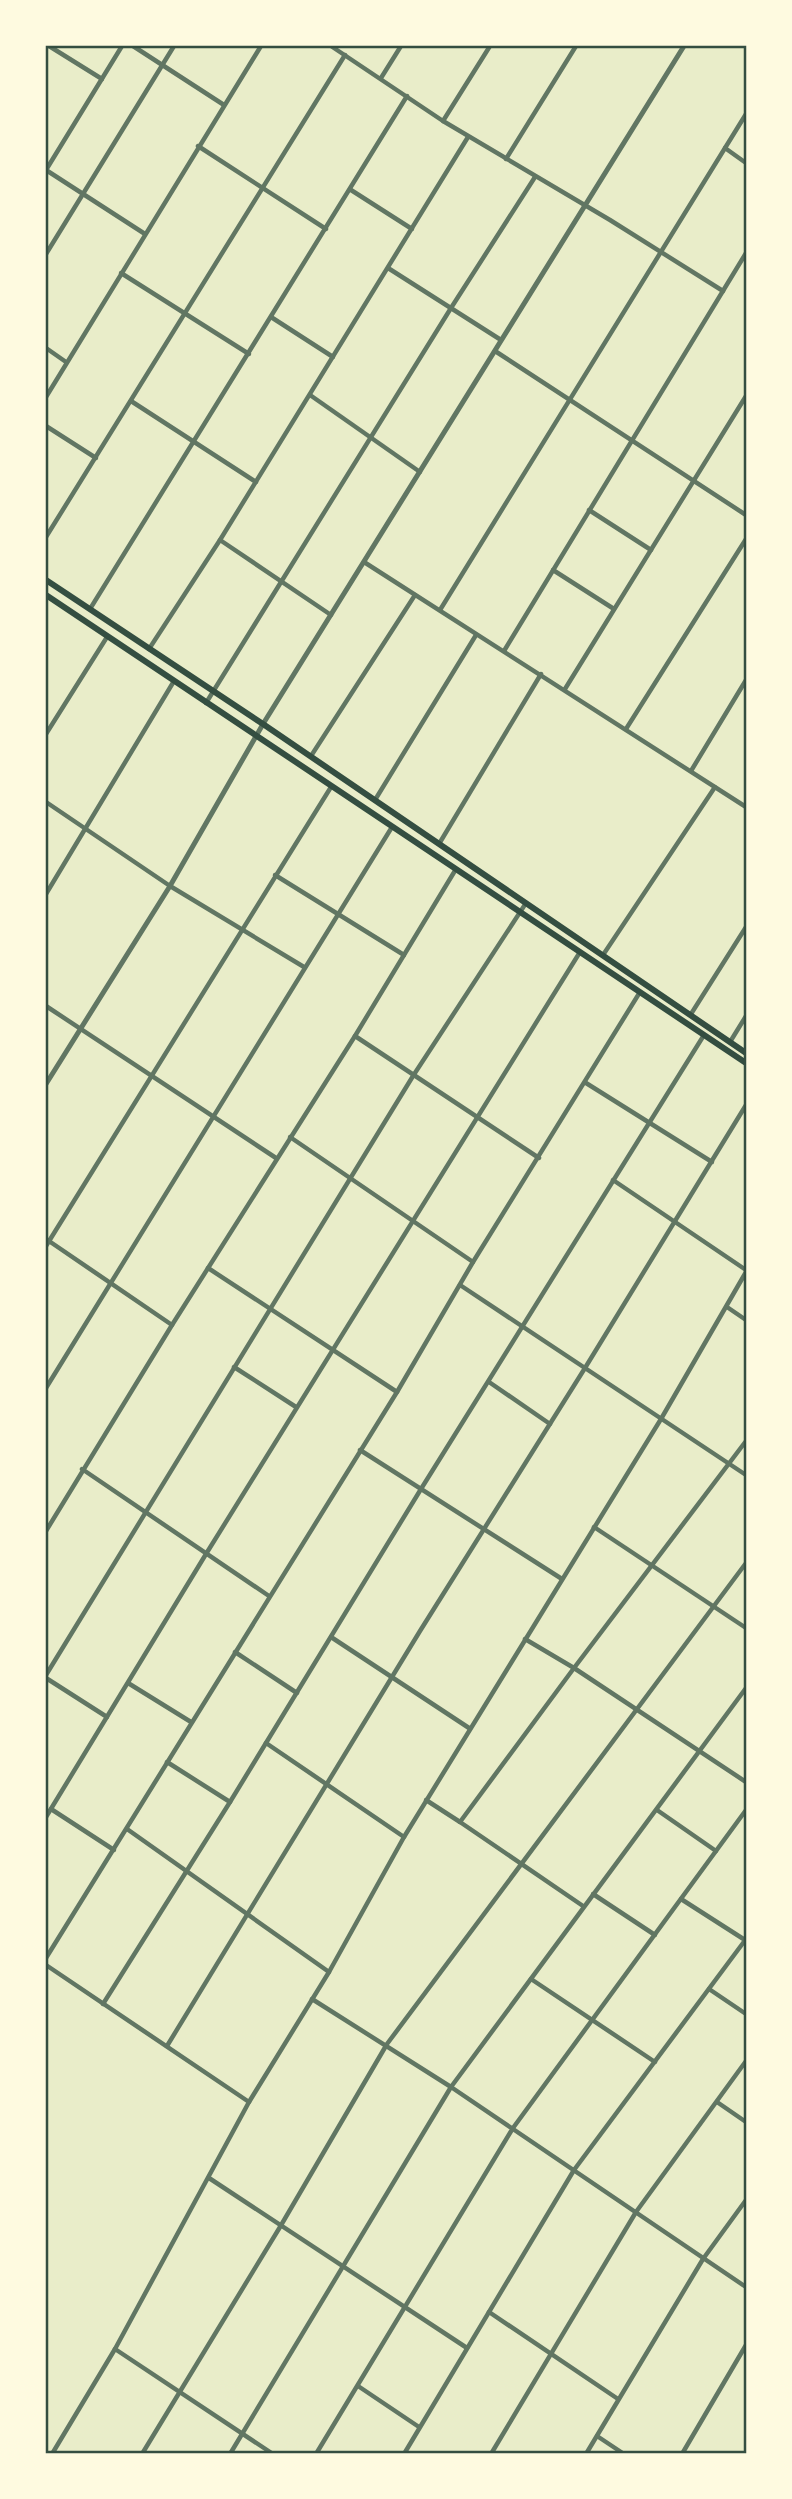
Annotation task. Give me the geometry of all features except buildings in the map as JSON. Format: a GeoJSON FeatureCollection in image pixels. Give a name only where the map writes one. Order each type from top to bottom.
{"type":"FeatureCollection","features":[{"type":"Feature","properties":{"kind":"main road"},"geometry":{"type":"LineString","coordinates":[[46,580],[747,1053]]}},
{"type":"Feature","properties":{"kind":"main road"},"geometry":{"type":"LineString","coordinates":[[46,595],[747,1063]]}},
{"type":"Feature","properties":{"kind":"main road"},"geometry":{"type":"LineString","coordinates":[[476,882],[481,873]]}},
{"type":"Feature","properties":{"kind":"street"},"geometry":{"type":"LineString","coordinates":[[49,46],[102,79]]}},
{"type":"Feature","properties":{"kind":"street"},"geometry":{"type":"LineString","coordinates":[[122,46],[46,170],[145,234]]}},
{"type":"Feature","properties":{"kind":"street"},"geometry":{"type":"LineString","coordinates":[[133,46],[224,105]]}},
{"type":"Feature","properties":{"kind":"street"},"geometry":{"type":"LineString","coordinates":[[46,254],[174,46]]}},
{"type":"Feature","properties":{"kind":"street"},"geometry":{"type":"LineString","coordinates":[[46,397],[261,46]]}},
{"type":"Feature","properties":{"kind":"street"},"geometry":{"type":"LineString","coordinates":[[331,46],[468,137],[585,204],[723,291]]}},
{"type":"Feature","properties":{"kind":"street"},"geometry":{"type":"LineString","coordinates":[[381,78],[401,46]]}},
{"type":"Feature","properties":{"kind":"street"},"geometry":{"type":"LineString","coordinates":[[443,121],[490,46]]}},
{"type":"Feature","properties":{"kind":"street"},"geometry":{"type":"LineString","coordinates":[[506,159],[576,46]]}},
{"type":"Feature","properties":{"kind":"street"},"geometry":{"type":"LineString","coordinates":[[46,1084],[170,886],[263,724],[684,46]]}},
{"type":"Feature","properties":{"kind":"street"},"geometry":{"type":"LineString","coordinates":[[46,537],[345,55]]}},
{"type":"Feature","properties":{"kind":"street"},"geometry":{"type":"LineString","coordinates":[[89,610],[407,96]]}},
{"type":"Feature","properties":{"kind":"street"},"geometry":{"type":"LineString","coordinates":[[440,610],[747,114]]}},
{"type":"Feature","properties":{"kind":"street"},"geometry":{"type":"LineString","coordinates":[[149,649],[310,396],[468,137]]}},
{"type":"Feature","properties":{"kind":"street"},"geometry":{"type":"LineString","coordinates":[[198,146],[326,229]]}},
{"type":"Feature","properties":{"kind":"street"},"geometry":{"type":"LineString","coordinates":[[725,148],[747,163]]}},
{"type":"Feature","properties":{"kind":"street"},"geometry":{"type":"LineString","coordinates":[[206,703],[536,177]]}},
{"type":"Feature","properties":{"kind":"street"},"geometry":{"type":"LineString","coordinates":[[351,190],[412,229]]}},
{"type":"Feature","properties":{"kind":"street"},"geometry":{"type":"LineString","coordinates":[[504,651],[747,253]]}},
{"type":"Feature","properties":{"kind":"street"},"geometry":{"type":"LineString","coordinates":[[388,268],[501,340]]}},
{"type":"Feature","properties":{"kind":"street"},"geometry":{"type":"LineString","coordinates":[[121,273],[248,354]]}},
{"type":"Feature","properties":{"kind":"street"},"geometry":{"type":"LineString","coordinates":[[271,317],[333,357]]}},
{"type":"Feature","properties":{"kind":"street"},"geometry":{"type":"LineString","coordinates":[[46,348],[66,362]]}},
{"type":"Feature","properties":{"kind":"street"},"geometry":{"type":"LineString","coordinates":[[495,351],[747,515]]}},
{"type":"Feature","properties":{"kind":"street"},"geometry":{"type":"LineString","coordinates":[[310,396],[420,472]]}},
{"type":"Feature","properties":{"kind":"street"},"geometry":{"type":"LineString","coordinates":[[565,688],[747,396]]}},
{"type":"Feature","properties":{"kind":"street"},"geometry":{"type":"LineString","coordinates":[[131,401],[256,482]]}},
{"type":"Feature","properties":{"kind":"street"},"geometry":{"type":"LineString","coordinates":[[46,426],[96,458]]}},
{"type":"Feature","properties":{"kind":"street"},"geometry":{"type":"LineString","coordinates":[[589,510],[651,550]]}},
{"type":"Feature","properties":{"kind":"street"},"geometry":{"type":"LineString","coordinates":[[626,729],[747,539]]}},
{"type":"Feature","properties":{"kind":"street"},"geometry":{"type":"LineString","coordinates":[[220,540],[331,615]]}},
{"type":"Feature","properties":{"kind":"street"},"geometry":{"type":"LineString","coordinates":[[364,562],[565,688],[747,807]]}},
{"type":"Feature","properties":{"kind":"street"},"geometry":{"type":"LineString","coordinates":[[553,570],[614,609]]}},
{"type":"Feature","properties":{"kind":"street"},"geometry":{"type":"LineString","coordinates":[[311,757],[415,595]]}},
{"type":"Feature","properties":{"kind":"street"},"geometry":{"type":"LineString","coordinates":[[375,801],[477,635]]}},
{"type":"Feature","properties":{"kind":"street"},"geometry":{"type":"LineString","coordinates":[[46,734],[107,636]]}},
{"type":"Feature","properties":{"kind":"street"},"geometry":{"type":"LineString","coordinates":[[439,844],[541,674]]}},
{"type":"Feature","properties":{"kind":"street"},"geometry":{"type":"LineString","coordinates":[[691,771],[747,680]]}},
{"type":"Feature","properties":{"kind":"street"},"geometry":{"type":"LineString","coordinates":[[46,894],[174,681]]}},
{"type":"Feature","properties":{"kind":"street"},"geometry":{"type":"LineString","coordinates":[[172,1325],[46,1242],[152,1077],[331,786]]}},
{"type":"Feature","properties":{"kind":"street"},"geometry":{"type":"LineString","coordinates":[[603,955],[715,787]]}},
{"type":"Feature","properties":{"kind":"street"},"geometry":{"type":"LineString","coordinates":[[46,802],[170,886],[304,967]]}},
{"type":"Feature","properties":{"kind":"street"},"geometry":{"type":"LineString","coordinates":[[46,1388],[392,827]]}},
{"type":"Feature","properties":{"kind":"street"},"geometry":{"type":"LineString","coordinates":[[46,1528],[355,1036],[456,869]]}},
{"type":"Feature","properties":{"kind":"street"},"geometry":{"type":"LineString","coordinates":[[275,875],[404,955]]}},
{"type":"Feature","properties":{"kind":"street"},"geometry":{"type":"LineString","coordinates":[[107,1717],[46,1676],[413,1076],[526,902]]}},
{"type":"Feature","properties":{"kind":"street"},"geometry":{"type":"LineString","coordinates":[[691,1014],[747,927]]}},
{"type":"Feature","properties":{"kind":"street"},"geometry":{"type":"LineString","coordinates":[[46,1817],[296,1408],[580,952]]}},
{"type":"Feature","properties":{"kind":"street"},"geometry":{"type":"LineString","coordinates":[[46,1958],[397,1392],[473,1262],[640,992]]}},
{"type":"Feature","properties":{"kind":"street"},"geometry":{"type":"LineString","coordinates":[[46,1006],[213,1119],[276,1158]]}},
{"type":"Feature","properties":{"kind":"street"},"geometry":{"type":"LineString","coordinates":[[730,1042],[747,1016]]}},
{"type":"Feature","properties":{"kind":"street"},"geometry":{"type":"LineString","coordinates":[[103,2004],[704,1035]]}},
{"type":"Feature","properties":{"kind":"street"},"geometry":{"type":"LineString","coordinates":[[355,1036],[539,1158]]}},
{"type":"Feature","properties":{"kind":"street"},"geometry":{"type":"LineString","coordinates":[[586,1083],[712,1162]]}},
{"type":"Feature","properties":{"kind":"street"},"geometry":{"type":"LineString","coordinates":[[167,2046],[747,1104]]}},
{"type":"Feature","properties":{"kind":"street"},"geometry":{"type":"LineString","coordinates":[[290,1137],[473,1262]]}},
{"type":"Feature","properties":{"kind":"street"},"geometry":{"type":"LineString","coordinates":[[52,2454],[115,2348],[249,2102],[329,1972],[404,1837],[661,1419],[747,1271],[613,1180]]}},
{"type":"Feature","properties":{"kind":"street"},"geometry":{"type":"LineString","coordinates":[[208,1268],[397,1392]]}},
{"type":"Feature","properties":{"kind":"street"},"geometry":{"type":"LineString","coordinates":[[460,1285],[747,1475]]}},
{"type":"Feature","properties":{"kind":"street"},"geometry":{"type":"LineString","coordinates":[[727,1307],[747,1320]]}},
{"type":"Feature","properties":{"kind":"street"},"geometry":{"type":"LineString","coordinates":[[234,1367],[296,1408]]}},
{"type":"Feature","properties":{"kind":"street"},"geometry":{"type":"LineString","coordinates":[[489,1382],[550,1424]]}},
{"type":"Feature","properties":{"kind":"street"},"geometry":{"type":"LineString","coordinates":[[460,1822],[747,1441]]}},
{"type":"Feature","properties":{"kind":"street"},"geometry":{"type":"LineString","coordinates":[[360,1450],[562,1579]]}},
{"type":"Feature","properties":{"kind":"street"},"geometry":{"type":"LineString","coordinates":[[82,1469],[269,1596]]}},
{"type":"Feature","properties":{"kind":"street"},"geometry":{"type":"LineString","coordinates":[[594,1527],[747,1628]]}},
{"type":"Feature","properties":{"kind":"street"},"geometry":{"type":"LineString","coordinates":[[142,2454],[387,2044],[747,1563]]}},
{"type":"Feature","properties":{"kind":"street"},"geometry":{"type":"LineString","coordinates":[[331,1637],[469,1728]]}},
{"type":"Feature","properties":{"kind":"street"},"geometry":{"type":"LineString","coordinates":[[525,1639],[574,1668],[747,1782]]}},
{"type":"Feature","properties":{"kind":"street"},"geometry":{"type":"LineString","coordinates":[[235,1653],[297,1693]]}},
{"type":"Feature","properties":{"kind":"street"},"geometry":{"type":"LineString","coordinates":[[128,1683],[191,1722]]}},
{"type":"Feature","properties":{"kind":"street"},"geometry":{"type":"LineString","coordinates":[[230,2454],[451,2087],[747,1688]]}},
{"type":"Feature","properties":{"kind":"street"},"geometry":{"type":"LineString","coordinates":[[265,1743],[404,1837]]}},
{"type":"Feature","properties":{"kind":"street"},"geometry":{"type":"LineString","coordinates":[[167,1762],[230,1802]]}},
{"type":"Feature","properties":{"kind":"street"},"geometry":{"type":"LineString","coordinates":[[426,1800],[583,1906]]}},
{"type":"Feature","properties":{"kind":"street"},"geometry":{"type":"LineString","coordinates":[[51,1809],[114,1850]]}},
{"type":"Feature","properties":{"kind":"street"},"geometry":{"type":"LineString","coordinates":[[657,1810],[716,1851]]}},
{"type":"Feature","properties":{"kind":"street"},"geometry":{"type":"LineString","coordinates":[[316,2454],[513,2129],[747,1810]]}},
{"type":"Feature","properties":{"kind":"street"},"geometry":{"type":"LineString","coordinates":[[127,1829],[329,1972]]}},
{"type":"Feature","properties":{"kind":"street"},"geometry":{"type":"LineString","coordinates":[[593,1894],[655,1936]]}},
{"type":"Feature","properties":{"kind":"street"},"geometry":{"type":"LineString","coordinates":[[404,2454],[574,2170],[746,1940],[681,1899]]}},
{"type":"Feature","properties":{"kind":"street"},"geometry":{"type":"LineString","coordinates":[[46,1965],[249,2102]]}},
{"type":"Feature","properties":{"kind":"street"},"geometry":{"type":"LineString","coordinates":[[531,1979],[655,2062]]}},
{"type":"Feature","properties":{"kind":"street"},"geometry":{"type":"LineString","coordinates":[[709,1989],[747,2014]]}},
{"type":"Feature","properties":{"kind":"street"},"geometry":{"type":"LineString","coordinates":[[312,1999],[387,2044],[747,2287]]}},
{"type":"Feature","properties":{"kind":"street"},"geometry":{"type":"LineString","coordinates":[[491,2454],[636,2212],[747,2061]]}},
{"type":"Feature","properties":{"kind":"street"},"geometry":{"type":"LineString","coordinates":[[717,2102],[747,2122]]}},
{"type":"Feature","properties":{"kind":"street"},"geometry":{"type":"LineString","coordinates":[[209,2178],[467,2348]]}},
{"type":"Feature","properties":{"kind":"street"},"geometry":{"type":"LineString","coordinates":[[586,2454],[704,2259],[747,2200]]}},
{"type":"Feature","properties":{"kind":"street"},"geometry":{"type":"LineString","coordinates":[[489,2312],[618,2399]]}},
{"type":"Feature","properties":{"kind":"street"},"geometry":{"type":"LineString","coordinates":[[682,2454],[747,2344]]}},
{"type":"Feature","properties":{"kind":"street"},"geometry":{"type":"LineString","coordinates":[[115,2348],[273,2454]]}},
{"type":"Feature","properties":{"kind":"street"},"geometry":{"type":"LineString","coordinates":[[358,2386],[419,2427]]}},
{"type":"Feature","properties":{"kind":"street"},"geometry":{"type":"LineString","coordinates":[[597,2436],[624,2454]]}}]}
